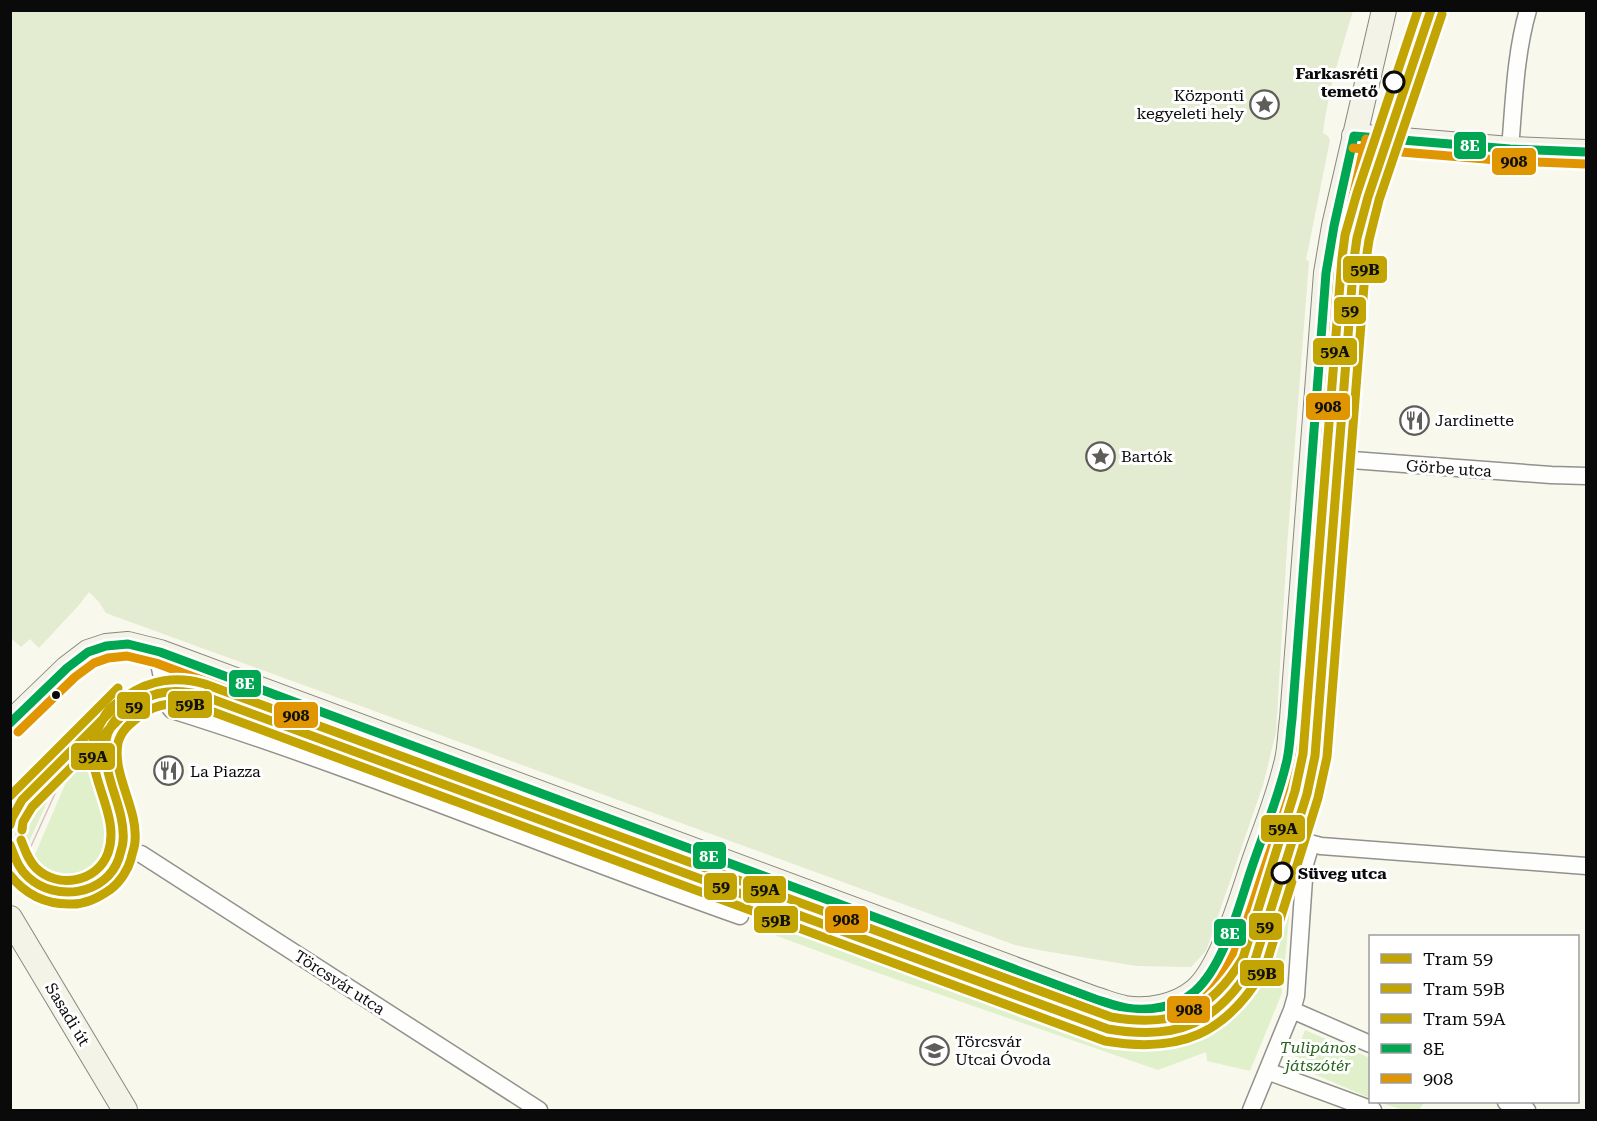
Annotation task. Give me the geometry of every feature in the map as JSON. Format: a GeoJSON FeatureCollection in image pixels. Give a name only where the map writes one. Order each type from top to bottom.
{"type":"FeatureCollection","features":[{"type":"Feature","properties":{"kind":"street"},"geometry":{"type":"LineString","coordinates":[[10,723],[67,668],[88,652],[106,646],[128,644],[160,660],[1095,999],[1126,1008],[1140,1009],[1168,1005],[1195,991],[1206,980],[1216,963],[1230,928],[1276,801],[1287,758],[1292,719],[1326,273],[1334,226],[1384,10]]}},
{"type":"Feature","properties":{"kind":"street"},"geometry":{"type":"LineString","coordinates":[[1510,149],[1520,51],[1528,10]]}},
{"type":"Feature","properties":{"kind":"street"},"geometry":{"type":"LineString","coordinates":[[1354,136],[1510,149],[1587,152]]}},
{"type":"Feature","properties":{"kind":"street","name":"Görbe utca"},"geometry":{"type":"LineString","coordinates":[[1312,457],[1587,476]]}},
{"type":"Feature","properties":{"kind":"street"},"geometry":{"type":"LineString","coordinates":[[160,660],[168,705],[172,710],[247,733],[740,916]]}},
{"type":"Feature","properties":{"kind":"street"},"geometry":{"type":"LineString","coordinates":[[1266,829],[1321,846],[1587,866]]}},
{"type":"Feature","properties":{"kind":"street"},"geometry":{"type":"LineString","coordinates":[[1251,1110],[1296,996],[1305,864],[1311,844]]}},
{"type":"Feature","properties":{"kind":"street","name":"Törcsvár utca"},"geometry":{"type":"LineString","coordinates":[[141,854],[539,1110]]}},
{"type":"Feature","properties":{"kind":"street","name":"Sasadi út"},"geometry":{"type":"LineString","coordinates":[[10,918],[125,1110]]}},
{"type":"Feature","properties":{"kind":"street"},"geometry":{"type":"LineString","coordinates":[[1292,1010],[1369,1043]]}},
{"type":"Feature","properties":{"kind":"street"},"geometry":{"type":"LineString","coordinates":[[1267,1071],[1373,1110]]}},
{"type":"Feature","properties":{"kind":"street"},"geometry":{"type":"LineString","coordinates":[[1511,1103],[1527,1110]]}},
{"type":"Feature","properties":{"kind":"green space","name":"Farkasréti temető"},"geometry":{"type":"Polygon","coordinates":[[[11,10],[1353,11],[1328,102],[1323,133],[1330,140],[1306,260],[1309,261],[1287,547],[1276,732],[1263,785],[1206,951],[1191,967],[1137,966],[1015,945],[106,613],[89,592],[39,648],[30,639],[21,647],[11,640],[11,10]]]}},
{"type":"Feature","properties":{"kind":"green space"},"geometry":{"type":"Polygon","coordinates":[[[174,695],[193,698],[650,866],[643,874],[174,704],[174,695]]]}},
{"type":"Feature","properties":{"kind":"green space"},"geometry":{"type":"Polygon","coordinates":[[[107,721],[111,721],[101,744],[99,760],[114,818],[116,847],[113,860],[101,876],[85,885],[71,888],[55,887],[41,882],[30,874],[17,850],[15,836],[24,806],[64,765],[23,855],[30,866],[79,752],[107,721]]]}},
{"type":"Feature","properties":{"kind":"green space"},"geometry":{"type":"Polygon","coordinates":[[[661,871],[755,908],[886,952],[1119,1041],[1153,1042],[1193,1034],[1229,1013],[1259,972],[1281,979],[1282,993],[1250,1071],[1207,1061],[1206,1052],[1158,1070],[777,936],[763,923],[656,883],[661,871]]]}},
{"type":"Feature","properties":{"kind":"green space"},"geometry":{"type":"Polygon","coordinates":[[[1293,876],[1284,971],[1266,964],[1293,876]]]}},
{"type":"Feature","properties":{"kind":"green space","name":"Tulipános játszótér"},"geometry":{"type":"Polygon","coordinates":[[[1305,1030],[1369,1058],[1369,1098],[1302,1069],[1295,1056],[1305,1030]]]}},
{"type":"Feature","properties":{"kind":"green space","name":"Tulipános játszótér"},"geometry":{"type":"Polygon","coordinates":[[[1383,1103],[1423,1103],[1420,1109],[1408,1110],[1383,1103]]]}},
{"type":"Feature","properties":{"kind":"tram line","name":"59A"},"geometry":{"type":"LineString","coordinates":[[21,840],[31,862],[45,875],[55,879],[76,880],[95,871],[103,863],[108,853],[111,838],[107,808],[94,763],[92,748],[95,733],[111,708],[136,690],[164,681],[185,680],[205,684],[1111,1017],[1133,1020],[1172,1018],[1203,1004],[1217,992],[1243,958],[1295,791],[1303,754],[1345,235],[1418,10]]}},
{"type":"Feature","properties":{"kind":"tram line","name":"59"},"geometry":{"type":"LineString","coordinates":[[10,845],[25,874],[39,885],[65,892],[79,891],[103,881],[112,871],[123,845],[123,826],[106,762],[105,747],[108,732],[119,716],[143,699],[167,692],[193,693],[1108,1029],[1155,1032],[1175,1029],[1210,1014],[1240,984],[1254,963],[1307,794],[1315,756],[1357,238],[1368,197],[1431,10]]}},
{"type":"Feature","properties":{"kind":"tram line","name":"59B"},"geometry":{"type":"LineString","coordinates":[[10,875],[29,893],[43,900],[60,904],[86,902],[114,886],[128,867],[135,846],[133,816],[117,755],[119,738],[127,727],[147,711],[168,704],[190,704],[1105,1041],[1132,1044],[1179,1041],[1217,1024],[1235,1009],[1265,968],[1318,798],[1327,757],[1369,240],[1379,200],[1442,14]]}},
{"type":"Feature","properties":{"kind":"tram line","name":"59A"},"geometry":{"type":"LineString","coordinates":[[10,796],[118,688]]}},
{"type":"Feature","properties":{"kind":"tram line","name":"59"},"geometry":{"type":"LineString","coordinates":[[10,825],[22,800],[126,696]]}},
{"type":"Feature","properties":{"kind":"tram line"},"geometry":{"type":"LineString","coordinates":[[92,730],[107,717],[146,698]]}},
{"type":"Feature","properties":{"kind":"tram line","name":"59B"},"geometry":{"type":"LineString","coordinates":[[22,830],[23,822],[32,807],[134,704]]}},
{"type":"Feature","properties":{"kind":"tram line"},"geometry":{"type":"LineString","coordinates":[[27,855],[74,752],[89,733]]}},
{"type":"Feature","properties":{"kind":"transit line","name":"8E"},"geometry":{"type":"LineString","coordinates":[[1354,136],[1510,149],[1586,152]]}},
{"type":"Feature","properties":{"kind":"transit line","name":"8E"},"geometry":{"type":"LineString","coordinates":[[10,723],[67,668],[88,652],[106,646],[128,644],[160,652],[1095,999],[1135,1009],[1153,1009],[1180,1001],[1206,980],[1223,949],[1276,799],[1287,760],[1326,273],[1354,136]]}},
{"type":"Feature","properties":{"kind":"transit line","name":"908"},"geometry":{"type":"LineString","coordinates":[[18,732],[75,677],[94,663],[108,658],[127,656],[156,663],[1091,1010],[1119,1018],[1145,1021],[1170,1018],[1183,1013],[1209,993],[1231,960],[1287,803],[1299,759],[1304,720],[1338,274],[1366,139]]}},
{"type":"Feature","properties":{"kind":"transit line","name":"908"},"geometry":{"type":"LineString","coordinates":[[1353,148],[1509,161],[1586,164]]}},
{"type":"Feature","properties":{"kind":"place","name":"Farkasréti temető"},"geometry":{"type":"Point","coordinates":[1394,82]}},
{"type":"Feature","properties":{"kind":"place","name":"Központi kegyeleti hely"},"geometry":{"type":"Point","coordinates":[1265,104]}},
{"type":"Feature","properties":{"kind":"place","name":"Jardinette"},"geometry":{"type":"Point","coordinates":[1414,420]}},
{"type":"Feature","properties":{"kind":"place","name":"Bartók"},"geometry":{"type":"Point","coordinates":[1100,456]}},
{"type":"Feature","properties":{"kind":"place","name":"La Piazza"},"geometry":{"type":"Point","coordinates":[169,771]}},
{"type":"Feature","properties":{"kind":"place","name":"Süveg utca"},"geometry":{"type":"Point","coordinates":[1282,873]}},
{"type":"Feature","properties":{"kind":"place","name":"Törcsvár Utcai Óvoda"},"geometry":{"type":"Point","coordinates":[934,1050]}}]}
